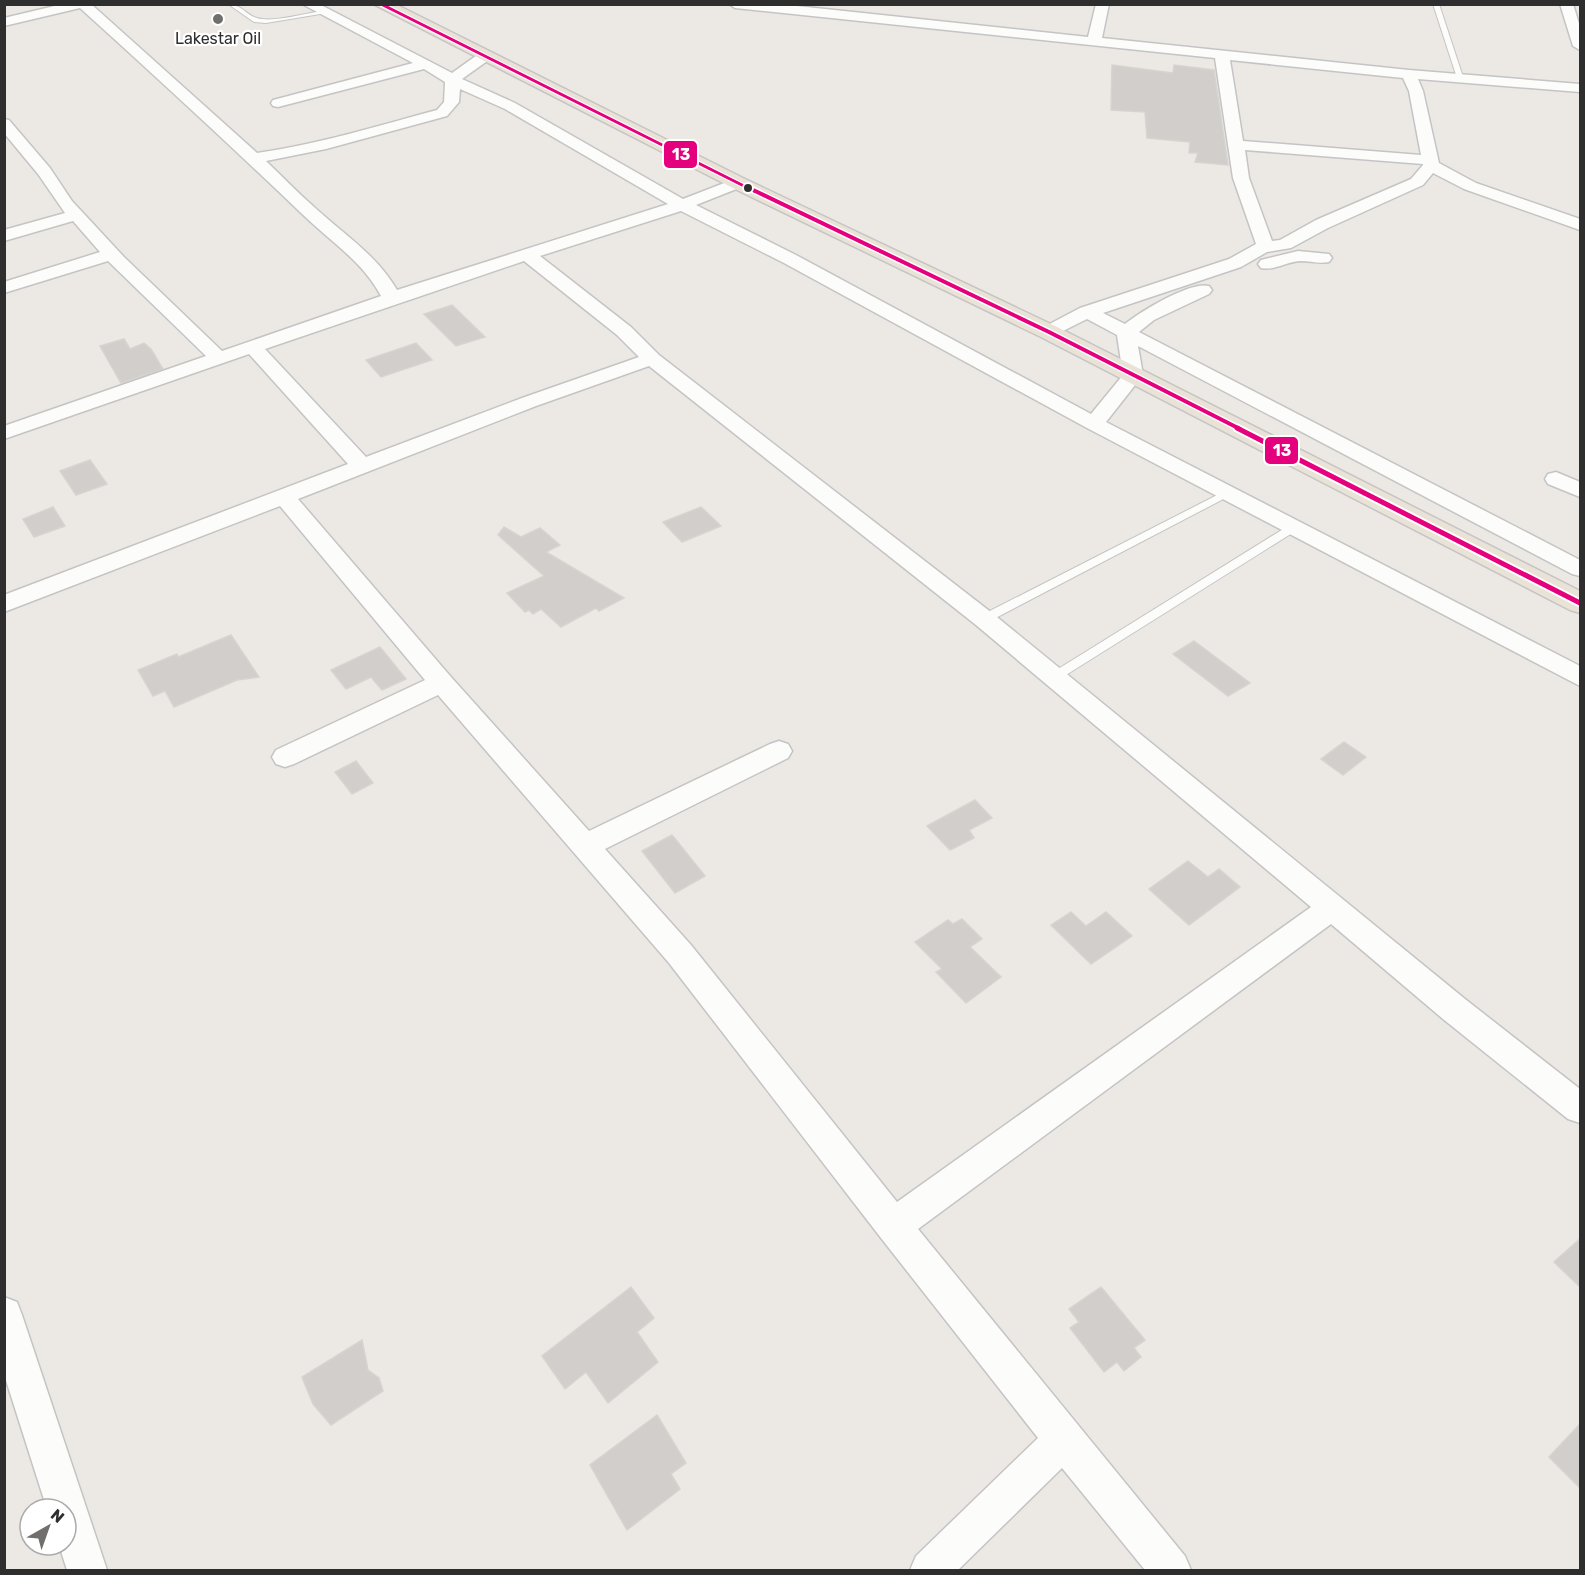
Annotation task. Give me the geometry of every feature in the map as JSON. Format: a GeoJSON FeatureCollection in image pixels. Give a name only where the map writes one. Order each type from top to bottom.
{"type":"FeatureCollection","features":[{"type":"Feature","properties":{"kind":"highway"},"geometry":{"type":"LineString","coordinates":[[381,4],[738,183],[1049,332],[1581,603]]}},
{"type":"Feature","properties":{"kind":"street"},"geometry":{"type":"LineString","coordinates":[[4,22],[82,4],[254,158],[307,210],[347,243],[381,278],[392,298]]}},
{"type":"Feature","properties":{"kind":"street"},"geometry":{"type":"LineString","coordinates":[[308,4],[426,64],[452,80],[518,111],[682,205],[790,259],[1094,424],[1581,676]]}},
{"type":"Feature","properties":{"kind":"street"},"geometry":{"type":"LineString","coordinates":[[735,4],[1409,74],[1581,88]]}},
{"type":"Feature","properties":{"kind":"street"},"geometry":{"type":"LineString","coordinates":[[1094,41],[1103,4]]}},
{"type":"Feature","properties":{"kind":"street"},"geometry":{"type":"LineString","coordinates":[[1566,4],[1581,46]]}},
{"type":"Feature","properties":{"kind":"street"},"geometry":{"type":"LineString","coordinates":[[1222,55],[1241,178],[1266,247]]}},
{"type":"Feature","properties":{"kind":"street"},"geometry":{"type":"LineString","coordinates":[[452,80],[485,56]]}},
{"type":"Feature","properties":{"kind":"street"},"geometry":{"type":"LineString","coordinates":[[278,104],[426,64]]}},
{"type":"Feature","properties":{"kind":"street"},"geometry":{"type":"LineString","coordinates":[[1049,332],[1087,312],[1235,263],[1266,247],[1285,244],[1322,224],[1417,182],[1430,163],[1416,92],[1409,74]]}},
{"type":"Feature","properties":{"kind":"street"},"geometry":{"type":"LineString","coordinates":[[254,158],[298,153],[340,143],[442,113],[448,110],[452,102],[452,80]]}},
{"type":"Feature","properties":{"kind":"street"},"geometry":{"type":"LineString","coordinates":[[4,123],[44,171],[66,204],[112,254],[219,359]]}},
{"type":"Feature","properties":{"kind":"street"},"geometry":{"type":"LineString","coordinates":[[1235,145],[1430,163],[1470,186],[1581,225]]}},
{"type":"Feature","properties":{"kind":"street"},"geometry":{"type":"LineString","coordinates":[[4,433],[392,298],[682,205],[738,183]]}},
{"type":"Feature","properties":{"kind":"street"},"geometry":{"type":"LineString","coordinates":[[4,236],[78,215]]}},
{"type":"Feature","properties":{"kind":"street"},"geometry":{"type":"LineString","coordinates":[[4,288],[112,254]]}},
{"type":"Feature","properties":{"kind":"street"},"geometry":{"type":"LineString","coordinates":[[527,255],[624,331],[652,359],[984,620],[1454,1009],[1581,1108]]}},
{"type":"Feature","properties":{"kind":"street"},"geometry":{"type":"LineString","coordinates":[[1126,333],[1147,316],[1176,301],[1258,266],[1298,256],[1323,258]]}},
{"type":"Feature","properties":{"kind":"street"},"geometry":{"type":"LineString","coordinates":[[1087,312],[1581,569]]}},
{"type":"Feature","properties":{"kind":"street"},"geometry":{"type":"LineString","coordinates":[[1094,424],[1133,375],[1126,333]]}},
{"type":"Feature","properties":{"kind":"street"},"geometry":{"type":"LineString","coordinates":[[252,347],[362,466]]}},
{"type":"Feature","properties":{"kind":"street"},"geometry":{"type":"LineString","coordinates":[[4,604],[529,402],[652,359]]}},
{"type":"Feature","properties":{"kind":"street"},"geometry":{"type":"LineString","coordinates":[[1556,479],[1581,490]]}},
{"type":"Feature","properties":{"kind":"street"},"geometry":{"type":"LineString","coordinates":[[284,496],[442,682],[680,954],[1063,1440],[1171,1570]]}},
{"type":"Feature","properties":{"kind":"street"},"geometry":{"type":"LineString","coordinates":[[285,757],[442,682]]}},
{"type":"Feature","properties":{"kind":"street"},"geometry":{"type":"LineString","coordinates":[[585,846],[779,751]]}},
{"type":"Feature","properties":{"kind":"street"},"geometry":{"type":"LineString","coordinates":[[894,1226],[1333,907]]}},
{"type":"Feature","properties":{"kind":"street"},"geometry":{"type":"LineString","coordinates":[[4,1315],[87,1570]]}},
{"type":"Feature","properties":{"kind":"street"},"geometry":{"type":"LineString","coordinates":[[930,1570],[1063,1440]]}},
{"type":"Feature","properties":{"kind":"lane"},"geometry":{"type":"LineString","coordinates":[[231,4],[254,20],[266,21],[323,13]]}},
{"type":"Feature","properties":{"kind":"lane"},"geometry":{"type":"LineString","coordinates":[[1436,4],[1461,78]]}},
{"type":"Feature","properties":{"kind":"lane"},"geometry":{"type":"LineString","coordinates":[[984,620],[1229,492]]}},
{"type":"Feature","properties":{"kind":"lane"},"geometry":{"type":"LineString","coordinates":[[1054,677],[1293,527]]}},
{"type":"Feature","properties":{"kind":"building"},"geometry":{"type":"Polygon","coordinates":[[[1112,65],[1173,73],[1174,65],[1214,70],[1228,165],[1195,162],[1198,153],[1189,153],[1190,142],[1147,138],[1145,112],[1111,110],[1112,65]]]}},
{"type":"Feature","properties":{"kind":"building"},"geometry":{"type":"Polygon","coordinates":[[[452,305],[485,337],[456,346],[424,314],[452,305]]]}},
{"type":"Feature","properties":{"kind":"building"},"geometry":{"type":"Polygon","coordinates":[[[124,339],[130,349],[144,343],[151,349],[163,369],[121,383],[100,346],[124,339]]]}},
{"type":"Feature","properties":{"kind":"building"},"geometry":{"type":"Polygon","coordinates":[[[416,343],[432,360],[381,377],[366,360],[416,343]]]}},
{"type":"Feature","properties":{"kind":"building"},"geometry":{"type":"Polygon","coordinates":[[[90,460],[107,484],[76,495],[60,471],[90,460]]]}},
{"type":"Feature","properties":{"kind":"building"},"geometry":{"type":"Polygon","coordinates":[[[53,507],[65,526],[34,537],[23,519],[53,507]]]}},
{"type":"Feature","properties":{"kind":"building"},"geometry":{"type":"Polygon","coordinates":[[[701,507],[721,526],[682,542],[663,522],[701,507]]]}},
{"type":"Feature","properties":{"kind":"building"},"geometry":{"type":"Polygon","coordinates":[[[504,527],[521,537],[540,528],[560,545],[546,552],[624,598],[599,611],[596,608],[561,627],[541,609],[533,614],[529,610],[525,612],[507,593],[544,576],[498,535],[504,527]]]}},
{"type":"Feature","properties":{"kind":"building"},"geometry":{"type":"Polygon","coordinates":[[[231,635],[259,677],[237,680],[174,707],[165,691],[153,696],[138,670],[177,654],[178,657],[231,635]]]}},
{"type":"Feature","properties":{"kind":"building"},"geometry":{"type":"Polygon","coordinates":[[[1194,641],[1250,683],[1228,696],[1173,654],[1194,641]]]}},
{"type":"Feature","properties":{"kind":"building"},"geometry":{"type":"Polygon","coordinates":[[[380,647],[406,679],[382,690],[371,677],[346,689],[331,670],[380,647]]]}},
{"type":"Feature","properties":{"kind":"building"},"geometry":{"type":"Polygon","coordinates":[[[1344,742],[1366,757],[1343,775],[1321,759],[1344,742]]]}},
{"type":"Feature","properties":{"kind":"building"},"geometry":{"type":"Polygon","coordinates":[[[356,761],[373,783],[352,794],[335,772],[356,761]]]}},
{"type":"Feature","properties":{"kind":"building"},"geometry":{"type":"Polygon","coordinates":[[[975,800],[992,818],[969,830],[974,838],[950,850],[927,826],[975,800]]]}},
{"type":"Feature","properties":{"kind":"building"},"geometry":{"type":"Polygon","coordinates":[[[672,835],[705,876],[675,893],[642,851],[672,835]]]}},
{"type":"Feature","properties":{"kind":"building"},"geometry":{"type":"Polygon","coordinates":[[[1188,861],[1208,877],[1219,869],[1240,887],[1189,925],[1149,889],[1188,861]]]}},
{"type":"Feature","properties":{"kind":"building"},"geometry":{"type":"Polygon","coordinates":[[[1071,912],[1086,926],[1106,912],[1132,936],[1091,964],[1051,925],[1071,912]]]}},
{"type":"Feature","properties":{"kind":"building"},"geometry":{"type":"Polygon","coordinates":[[[962,919],[982,939],[970,947],[1001,977],[966,1003],[936,972],[942,969],[915,942],[948,920],[953,924],[962,919]]]}},
{"type":"Feature","properties":{"kind":"building"},"geometry":{"type":"Polygon","coordinates":[[[1581,1238],[1581,1288],[1554,1262],[1581,1238]]]}},
{"type":"Feature","properties":{"kind":"building"},"geometry":{"type":"Polygon","coordinates":[[[631,1287],[654,1318],[637,1332],[658,1362],[608,1403],[586,1372],[565,1389],[542,1356],[631,1287]]]}},
{"type":"Feature","properties":{"kind":"building"},"geometry":{"type":"Polygon","coordinates":[[[1101,1287],[1145,1340],[1134,1348],[1141,1357],[1124,1371],[1117,1362],[1104,1372],[1070,1328],[1079,1322],[1069,1309],[1101,1287]]]}},
{"type":"Feature","properties":{"kind":"building"},"geometry":{"type":"Polygon","coordinates":[[[362,1340],[368,1370],[379,1378],[383,1391],[331,1425],[313,1404],[302,1377],[362,1340]]]}},
{"type":"Feature","properties":{"kind":"building"},"geometry":{"type":"Polygon","coordinates":[[[657,1415],[686,1463],[671,1474],[680,1489],[627,1530],[590,1465],[657,1415]]]}},
{"type":"Feature","properties":{"kind":"building"},"geometry":{"type":"Polygon","coordinates":[[[1581,1423],[1581,1489],[1549,1457],[1581,1423]]]}},
{"type":"Feature","properties":{"kind":"transit line","name":"13"},"geometry":{"type":"LineString","coordinates":[[381,4],[738,183],[1049,332],[1580,603]]}},
{"type":"Feature","properties":{"kind":"place","name":"Lakestar Oil"},"geometry":{"type":"Point","coordinates":[218,19]}}]}
